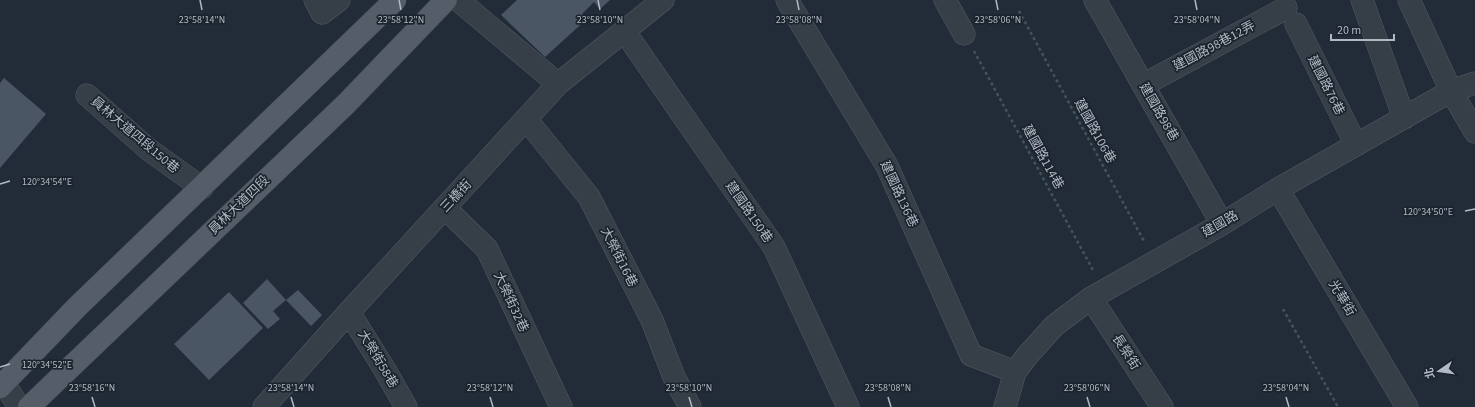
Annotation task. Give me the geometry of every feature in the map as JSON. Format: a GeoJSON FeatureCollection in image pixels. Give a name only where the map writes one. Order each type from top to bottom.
{"type":"FeatureCollection","features":[{"type":"Feature","properties":{"kind":"main road"},"geometry":{"type":"LineString","coordinates":[[2,385],[77,307],[202,188],[395,0]]}},
{"type":"Feature","properties":{"kind":"main road","name":"員林大道四段"},"geometry":{"type":"LineString","coordinates":[[29,407],[346,104],[446,0]]}},
{"type":"Feature","properties":{"kind":"street"},"geometry":{"type":"LineString","coordinates":[[315,0],[322,13],[339,0]]}},
{"type":"Feature","properties":{"kind":"street"},"geometry":{"type":"LineString","coordinates":[[458,0],[558,84]]}},
{"type":"Feature","properties":{"kind":"street","name":"三橋街"},"geometry":{"type":"LineString","coordinates":[[264,407],[558,84],[663,0]]}},
{"type":"Feature","properties":{"kind":"street","name":"建國路136巷"},"geometry":{"type":"LineString","coordinates":[[787,0],[887,166],[972,355],[1015,372]]}},
{"type":"Feature","properties":{"kind":"street"},"geometry":{"type":"LineString","coordinates":[[945,0],[964,34]]}},
{"type":"Feature","properties":{"kind":"street","name":"建國路98巷"},"geometry":{"type":"LineString","coordinates":[[1095,0],[1222,224]]}},
{"type":"Feature","properties":{"kind":"street"},"geometry":{"type":"LineString","coordinates":[[1362,0],[1404,118]]}},
{"type":"Feature","properties":{"kind":"street"},"geometry":{"type":"LineString","coordinates":[[1409,0],[1451,91],[1475,132]]}},
{"type":"Feature","properties":{"kind":"street","name":"建國路98巷12弄"},"geometry":{"type":"LineString","coordinates":[[1143,85],[1291,16]]}},
{"type":"Feature","properties":{"kind":"street","name":"建國路76巷"},"geometry":{"type":"LineString","coordinates":[[1291,16],[1356,145]]}},
{"type":"Feature","properties":{"kind":"street","name":"建國路150巷"},"geometry":{"type":"LineString","coordinates":[[624,32],[774,247],[848,407]]}},
{"type":"Feature","properties":{"kind":"street","name":"建國路"},"geometry":{"type":"LineString","coordinates":[[1005,407],[1015,372],[1027,356],[1054,326],[1098,294],[1451,91],[1475,83]]}},
{"type":"Feature","properties":{"kind":"street","name":"員林大道四段150巷"},"geometry":{"type":"LineString","coordinates":[[87,95],[148,149],[202,188]]}},
{"type":"Feature","properties":{"kind":"street","name":"大榮街16巷"},"geometry":{"type":"LineString","coordinates":[[526,119],[589,198],[652,320],[674,377],[690,407]]}},
{"type":"Feature","properties":{"kind":"street","name":"光華街"},"geometry":{"type":"LineString","coordinates":[[1278,190],[1407,407]]}},
{"type":"Feature","properties":{"kind":"street","name":"大榮街32巷"},"geometry":{"type":"LineString","coordinates":[[445,208],[487,249],[561,407]]}},
{"type":"Feature","properties":{"kind":"street","name":"長榮街"},"geometry":{"type":"LineString","coordinates":[[1098,294],[1162,407]]}},
{"type":"Feature","properties":{"kind":"street","name":"大榮街58巷"},"geometry":{"type":"LineString","coordinates":[[349,312],[406,407]]}},
{"type":"Feature","properties":{"kind":"street"},"geometry":{"type":"LineString","coordinates":[[2,385],[19,407]]}},
{"type":"Feature","properties":{"kind":"path","name":"建國路106巷"},"geometry":{"type":"LineString","coordinates":[[1019,11],[1155,261]]}},
{"type":"Feature","properties":{"kind":"path","name":"建國路114巷"},"geometry":{"type":"LineString","coordinates":[[964,34],[1098,294]]}},
{"type":"Feature","properties":{"kind":"path"},"geometry":{"type":"LineString","coordinates":[[1283,309],[1338,407]]}},
{"type":"Feature","properties":{"kind":"building"},"geometry":{"type":"Polygon","coordinates":[[[517,0],[610,0],[600,9],[594,2],[582,14],[588,18],[545,57],[501,15],[517,0]]]}},
{"type":"Feature","properties":{"kind":"building"},"geometry":{"type":"Polygon","coordinates":[[[4,78],[46,114],[0,168],[0,83],[4,78]]]}},
{"type":"Feature","properties":{"kind":"building"},"geometry":{"type":"Polygon","coordinates":[[[267,279],[286,300],[273,311],[280,319],[268,329],[243,303],[267,279]]]}},
{"type":"Feature","properties":{"kind":"building"},"geometry":{"type":"Polygon","coordinates":[[[298,290],[322,315],[311,326],[286,300],[298,290]]]}},
{"type":"Feature","properties":{"kind":"building"},"geometry":{"type":"Polygon","coordinates":[[[229,292],[263,328],[209,380],[174,344],[229,292]]]}}]}
